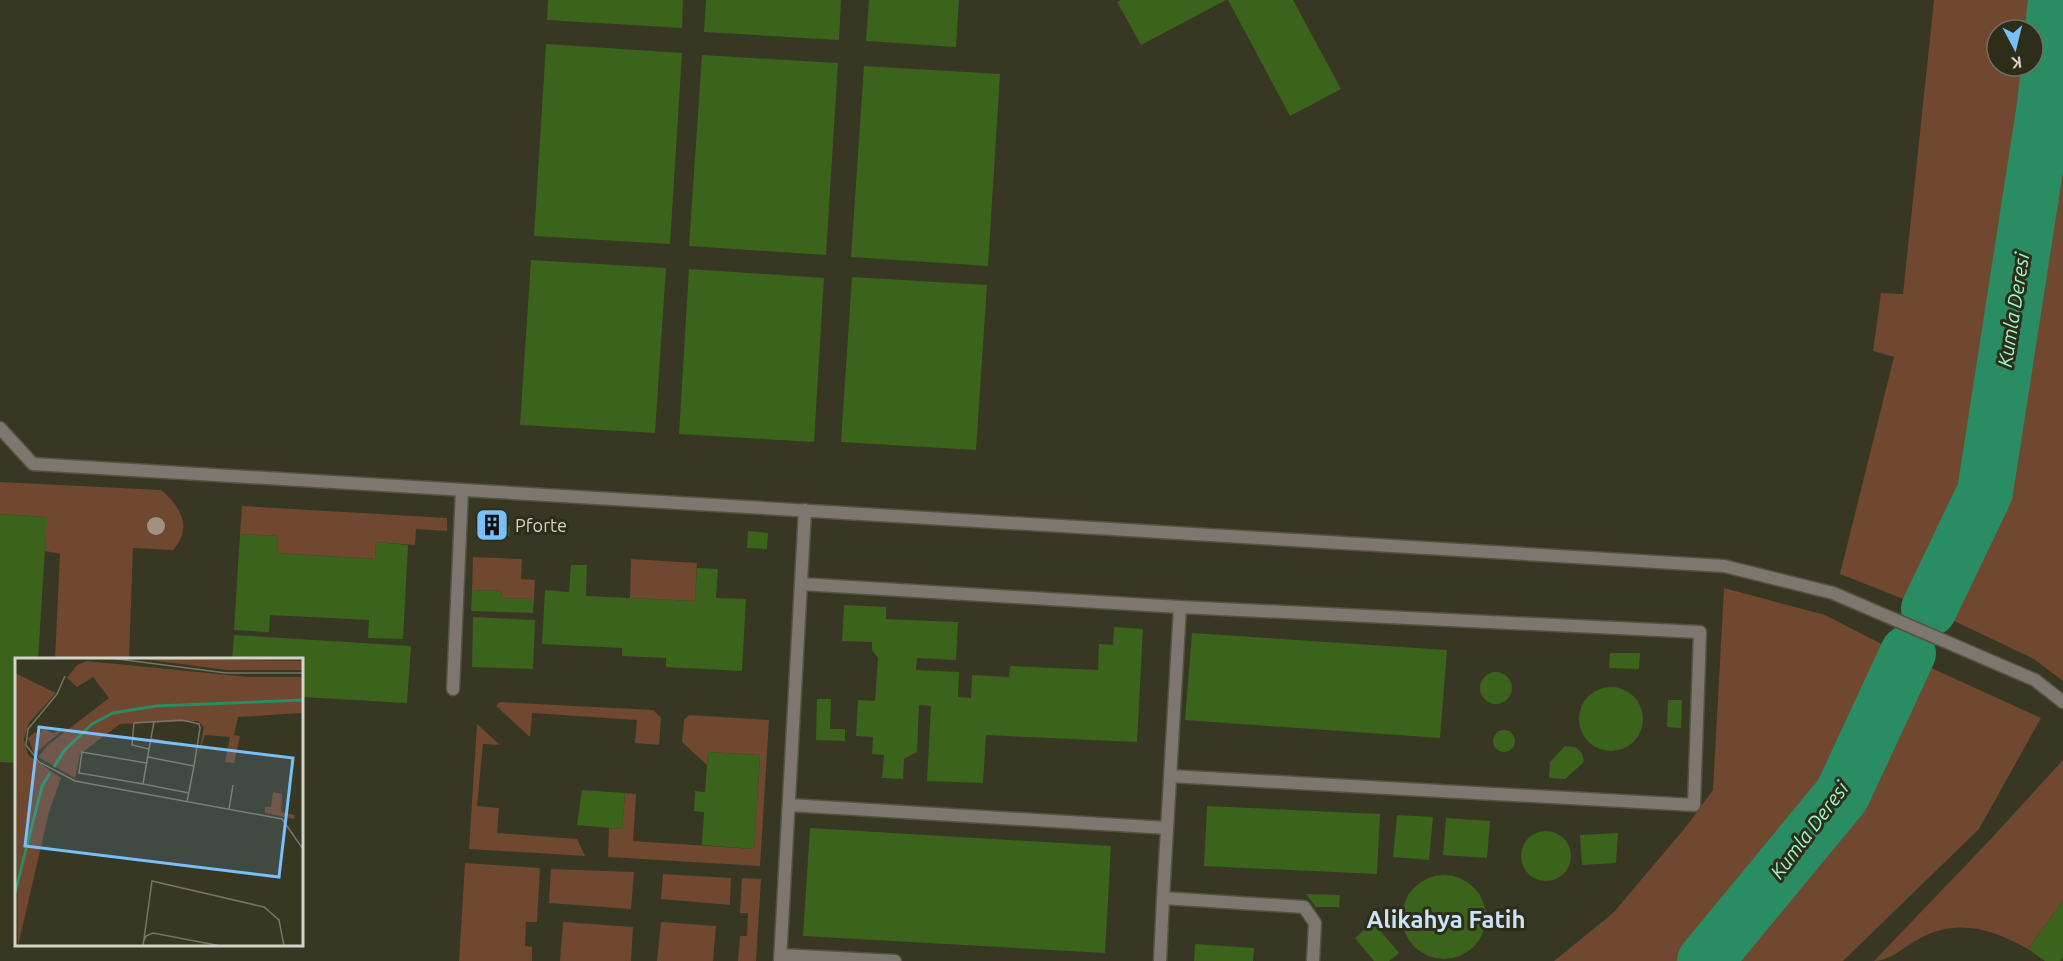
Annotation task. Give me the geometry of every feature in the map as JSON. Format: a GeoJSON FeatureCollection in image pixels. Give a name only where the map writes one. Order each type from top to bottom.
{"type":"FeatureCollection","features":[{"type":"Feature","properties":{"kind":"lane"},"geometry":{"type":"LineString","coordinates":[[0,428],[33,464],[1724,566],[1833,593],[2034,680],[2063,702]]}},
{"type":"Feature","properties":{"kind":"lane"},"geometry":{"type":"LineString","coordinates":[[453,689],[462,490]]}},
{"type":"Feature","properties":{"kind":"lane"},"geometry":{"type":"LineString","coordinates":[[805,510],[781,958],[895,961]]}},
{"type":"Feature","properties":{"kind":"lane"},"geometry":{"type":"LineString","coordinates":[[801,584],[1180,607],[1700,632],[1694,805],[1170,776]]}},
{"type":"Feature","properties":{"kind":"lane"},"geometry":{"type":"LineString","coordinates":[[1160,961],[1180,607]]}},
{"type":"Feature","properties":{"kind":"lane"},"geometry":{"type":"LineString","coordinates":[[789,805],[1167,828]]}},
{"type":"Feature","properties":{"kind":"lane"},"geometry":{"type":"LineString","coordinates":[[1163,898],[1304,907],[1315,923],[1313,961]]}},
{"type":"Feature","properties":{"kind":"shaded area"},"geometry":{"type":"Polygon","coordinates":[[[1934,0],[2063,0],[2063,681],[2034,659],[1929,609],[1840,574],[1894,357],[1873,351],[1881,293],[1903,294],[1934,0]]]}},
{"type":"Feature","properties":{"kind":"shaded area"},"geometry":{"type":"Polygon","coordinates":[[[0,482],[161,490],[168,496],[182,518],[182,534],[173,550],[133,548],[129,658],[55,658],[60,554],[45,551],[46,517],[0,514],[0,482]]]}},
{"type":"Feature","properties":{"kind":"shaded area"},"geometry":{"type":"Polygon","coordinates":[[[242,506],[447,518],[447,531],[416,529],[415,545],[376,542],[375,559],[277,553],[278,536],[240,534],[242,506]]]}},
{"type":"Feature","properties":{"kind":"shaded area"},"geometry":{"type":"Polygon","coordinates":[[[473,557],[522,559],[521,579],[535,580],[534,599],[501,598],[502,591],[472,590],[473,557]]]}},
{"type":"Feature","properties":{"kind":"shaded area"},"geometry":{"type":"Polygon","coordinates":[[[631,559],[697,563],[695,601],[630,598],[631,559]]]}},
{"type":"Feature","properties":{"kind":"shaded area"},"geometry":{"type":"Polygon","coordinates":[[[1724,588],[1825,615],[1907,657],[2041,718],[1979,829],[1843,961],[1554,961],[1613,913],[1685,828],[1713,790],[1724,588]]]}},
{"type":"Feature","properties":{"kind":"shaded area"},"geometry":{"type":"Polygon","coordinates":[[[499,702],[653,710],[661,718],[659,745],[635,743],[637,720],[532,713],[530,737],[496,706],[499,702]]]}},
{"type":"Feature","properties":{"kind":"shaded area"},"geometry":{"type":"Polygon","coordinates":[[[689,715],[769,720],[760,866],[608,857],[609,828],[622,829],[625,793],[636,794],[633,841],[754,849],[760,755],[708,752],[707,765],[682,742],[684,720],[689,715]]]}},
{"type":"Feature","properties":{"kind":"shaded area"},"geometry":{"type":"Polygon","coordinates":[[[477,724],[500,745],[483,744],[477,806],[499,808],[497,833],[577,839],[585,856],[469,849],[477,724]]]}},
{"type":"Feature","properties":{"kind":"shaded area"},"geometry":{"type":"Polygon","coordinates":[[[2063,760],[2063,901],[2028,949],[1986,931],[1958,927],[1930,934],[1890,957],[1874,961],[1987,843],[2063,760]]]}},
{"type":"Feature","properties":{"kind":"shaded area"},"geometry":{"type":"Polygon","coordinates":[[[465,863],[540,868],[537,922],[526,922],[525,946],[532,947],[532,961],[459,961],[465,863]]]}},
{"type":"Feature","properties":{"kind":"shaded area"},"geometry":{"type":"Polygon","coordinates":[[[551,869],[634,872],[631,909],[549,903],[551,869]]]}},
{"type":"Feature","properties":{"kind":"shaded area"},"geometry":{"type":"Polygon","coordinates":[[[663,874],[731,878],[730,905],[661,899],[663,874]]]}},
{"type":"Feature","properties":{"kind":"shaded area"},"geometry":{"type":"Polygon","coordinates":[[[742,878],[761,879],[756,961],[738,961],[740,936],[747,936],[748,913],[740,913],[742,878]]]}},
{"type":"Feature","properties":{"kind":"shaded area"},"geometry":{"type":"Polygon","coordinates":[[[563,922],[633,927],[631,961],[560,961],[563,922]]]}},
{"type":"Feature","properties":{"kind":"shaded area"},"geometry":{"type":"Polygon","coordinates":[[[661,922],[716,926],[713,961],[657,961],[661,922]]]}},
{"type":"Feature","properties":{"kind":"building"},"geometry":{"type":"Polygon","coordinates":[[[548,0],[683,0],[682,28],[547,20],[548,0]]]}},
{"type":"Feature","properties":{"kind":"building"},"geometry":{"type":"Polygon","coordinates":[[[706,0],[841,0],[839,40],[704,32],[706,0]]]}},
{"type":"Feature","properties":{"kind":"building"},"geometry":{"type":"Polygon","coordinates":[[[869,0],[959,0],[956,47],[866,41],[869,0]]]}},
{"type":"Feature","properties":{"kind":"building"},"geometry":{"type":"Polygon","coordinates":[[[1121,0],[1226,0],[1141,45],[1117,2],[1121,0]]]}},
{"type":"Feature","properties":{"kind":"building"},"geometry":{"type":"Polygon","coordinates":[[[1228,0],[1293,0],[1341,89],[1290,116],[1228,0]]]}},
{"type":"Feature","properties":{"kind":"building"},"geometry":{"type":"Polygon","coordinates":[[[546,44],[682,53],[670,244],[534,236],[546,44]]]}},
{"type":"Feature","properties":{"kind":"building"},"geometry":{"type":"Polygon","coordinates":[[[702,55],[838,63],[826,255],[689,246],[702,55]]]}},
{"type":"Feature","properties":{"kind":"building"},"geometry":{"type":"Polygon","coordinates":[[[864,66],[1000,74],[988,266],[851,257],[864,66]]]}},
{"type":"Feature","properties":{"kind":"building"},"geometry":{"type":"Polygon","coordinates":[[[531,260],[666,268],[655,433],[520,425],[531,260]]]}},
{"type":"Feature","properties":{"kind":"building"},"geometry":{"type":"Polygon","coordinates":[[[689,269],[824,278],[814,442],[679,434],[689,269]]]}},
{"type":"Feature","properties":{"kind":"building"},"geometry":{"type":"Polygon","coordinates":[[[852,277],[987,285],[976,450],[841,442],[852,277]]]}},
{"type":"Feature","properties":{"kind":"building"},"geometry":{"type":"Polygon","coordinates":[[[0,514],[47,517],[38,658],[15,658],[15,763],[0,762],[0,514]]]}},
{"type":"Feature","properties":{"kind":"building","name":"Pforte"},"geometry":{"type":"Polygon","coordinates":[[[494,518],[504,520],[510,527],[509,536],[475,533],[476,523],[494,518]]]}},
{"type":"Feature","properties":{"kind":"building"},"geometry":{"type":"Polygon","coordinates":[[[748,531],[768,533],[767,549],[747,548],[748,531]]]}},
{"type":"Feature","properties":{"kind":"building"},"geometry":{"type":"Polygon","coordinates":[[[240,534],[278,536],[277,553],[375,559],[376,542],[408,545],[403,639],[368,638],[369,620],[270,615],[269,632],[234,630],[240,534]]]}},
{"type":"Feature","properties":{"kind":"building"},"geometry":{"type":"Polygon","coordinates":[[[571,565],[587,565],[586,596],[695,601],[697,568],[718,569],[716,598],[746,599],[742,671],[666,667],[666,658],[622,656],[622,648],[542,644],[545,590],[569,592],[571,565]]]}},
{"type":"Feature","properties":{"kind":"building"},"geometry":{"type":"Polygon","coordinates":[[[472,590],[502,591],[501,598],[534,599],[533,613],[471,611],[472,590]]]}},
{"type":"Feature","properties":{"kind":"building"},"geometry":{"type":"Polygon","coordinates":[[[844,605],[886,607],[886,619],[958,622],[956,660],[917,658],[916,670],[959,672],[958,697],[971,698],[972,675],[1009,677],[1010,666],[1098,670],[1099,644],[1113,645],[1114,627],[1143,629],[1137,742],[986,735],[983,783],[927,781],[931,706],[919,705],[917,752],[904,759],[903,779],[882,778],[884,755],[872,754],[873,737],[856,736],[858,700],[875,701],[878,658],[872,650],[872,642],[842,641],[844,605]]]}},
{"type":"Feature","properties":{"kind":"building"},"geometry":{"type":"Polygon","coordinates":[[[473,617],[535,620],[533,669],[472,667],[473,617]]]}},
{"type":"Feature","properties":{"kind":"building"},"geometry":{"type":"Polygon","coordinates":[[[1192,633],[1447,650],[1440,738],[1185,720],[1192,633]]]}},
{"type":"Feature","properties":{"kind":"building"},"geometry":{"type":"Polygon","coordinates":[[[234,635],[411,646],[407,703],[303,697],[303,658],[232,658],[234,635]]]}},
{"type":"Feature","properties":{"kind":"building"},"geometry":{"type":"Polygon","coordinates":[[[1610,653],[1640,653],[1639,669],[1609,668],[1610,653]]]}},
{"type":"Feature","properties":{"kind":"building"},"geometry":{"type":"Polygon","coordinates":[[[1496,672],[1507,677],[1512,688],[1507,699],[1496,704],[1485,699],[1480,688],[1485,677],[1496,672]]]}},
{"type":"Feature","properties":{"kind":"building"},"geometry":{"type":"Polygon","coordinates":[[[1605,687],[1617,687],[1634,696],[1641,707],[1643,719],[1641,731],[1634,742],[1617,751],[1605,751],[1593,746],[1584,737],[1579,725],[1579,713],[1584,701],[1593,692],[1605,687]]]}},
{"type":"Feature","properties":{"kind":"building"},"geometry":{"type":"Polygon","coordinates":[[[817,699],[831,699],[830,729],[845,729],[845,741],[816,740],[817,699]]]}},
{"type":"Feature","properties":{"kind":"building"},"geometry":{"type":"Polygon","coordinates":[[[1668,700],[1682,700],[1681,728],[1667,727],[1668,700]]]}},
{"type":"Feature","properties":{"kind":"building"},"geometry":{"type":"Polygon","coordinates":[[[1504,730],[1512,733],[1515,741],[1512,749],[1504,752],[1496,749],[1493,741],[1496,733],[1504,730]]]}},
{"type":"Feature","properties":{"kind":"building"},"geometry":{"type":"Polygon","coordinates":[[[1565,746],[1575,747],[1582,753],[1584,762],[1565,779],[1549,778],[1550,762],[1565,746]]]}},
{"type":"Feature","properties":{"kind":"building"},"geometry":{"type":"Polygon","coordinates":[[[708,752],[760,755],[754,849],[702,845],[704,812],[694,811],[695,791],[705,792],[708,752]]]}},
{"type":"Feature","properties":{"kind":"building"},"geometry":{"type":"Polygon","coordinates":[[[582,790],[625,793],[622,829],[577,825],[582,790]]]}},
{"type":"Feature","properties":{"kind":"building"},"geometry":{"type":"Polygon","coordinates":[[[1207,806],[1380,814],[1377,874],[1204,866],[1207,806]]]}},
{"type":"Feature","properties":{"kind":"building"},"geometry":{"type":"Polygon","coordinates":[[[1397,815],[1433,817],[1429,860],[1393,857],[1397,815]]]}},
{"type":"Feature","properties":{"kind":"building"},"geometry":{"type":"Polygon","coordinates":[[[1446,818],[1490,821],[1487,858],[1443,855],[1446,818]]]}},
{"type":"Feature","properties":{"kind":"building"},"geometry":{"type":"Polygon","coordinates":[[[810,828],[1111,846],[1105,953],[803,936],[810,828]]]}},
{"type":"Feature","properties":{"kind":"building"},"geometry":{"type":"Polygon","coordinates":[[[1546,831],[1555,833],[1566,842],[1571,856],[1569,865],[1560,876],[1546,881],[1537,879],[1526,870],[1521,856],[1523,847],[1532,836],[1546,831]]]}},
{"type":"Feature","properties":{"kind":"building"},"geometry":{"type":"Polygon","coordinates":[[[1618,833],[1616,863],[1582,865],[1580,835],[1618,833]]]}},
{"type":"Feature","properties":{"kind":"building"},"geometry":{"type":"Polygon","coordinates":[[[1444,875],[1460,878],[1474,887],[1483,901],[1486,917],[1483,933],[1474,947],[1460,956],[1444,959],[1428,956],[1414,947],[1405,933],[1402,917],[1405,901],[1414,887],[1428,878],[1444,875]]]}},
{"type":"Feature","properties":{"kind":"building"},"geometry":{"type":"Polygon","coordinates":[[[1306,894],[1340,895],[1339,907],[1316,907],[1306,894]]]}},
{"type":"Feature","properties":{"kind":"building"},"geometry":{"type":"Polygon","coordinates":[[[2063,901],[2063,957],[2060,961],[2045,961],[2028,949],[2063,901]]]}},
{"type":"Feature","properties":{"kind":"building"},"geometry":{"type":"Polygon","coordinates":[[[1373,922],[1399,953],[1389,961],[1374,961],[1355,938],[1373,922]]]}},
{"type":"Feature","properties":{"kind":"building"},"geometry":{"type":"Polygon","coordinates":[[[1195,944],[1254,948],[1253,961],[1194,961],[1195,944]]]}},
{"type":"Feature","properties":{"kind":"waterway","name":"Kumla Deresi"},"geometry":{"type":"LineString","coordinates":[[1929,609],[1985,492],[2045,105],[2056,0]]}},
{"type":"Feature","properties":{"kind":"waterway","name":"Kumla Deresi"},"geometry":{"type":"LineString","coordinates":[[1705,961],[1842,795],[1908,653]]}},
{"type":"Feature","properties":{"kind":"place","name":"Pforte"},"geometry":{"type":"Point","coordinates":[492,525]}},
{"type":"Feature","properties":{"kind":"district","name":"Alikahya Fatih"},"geometry":{"type":"Point","coordinates":[1446,919]}}]}
